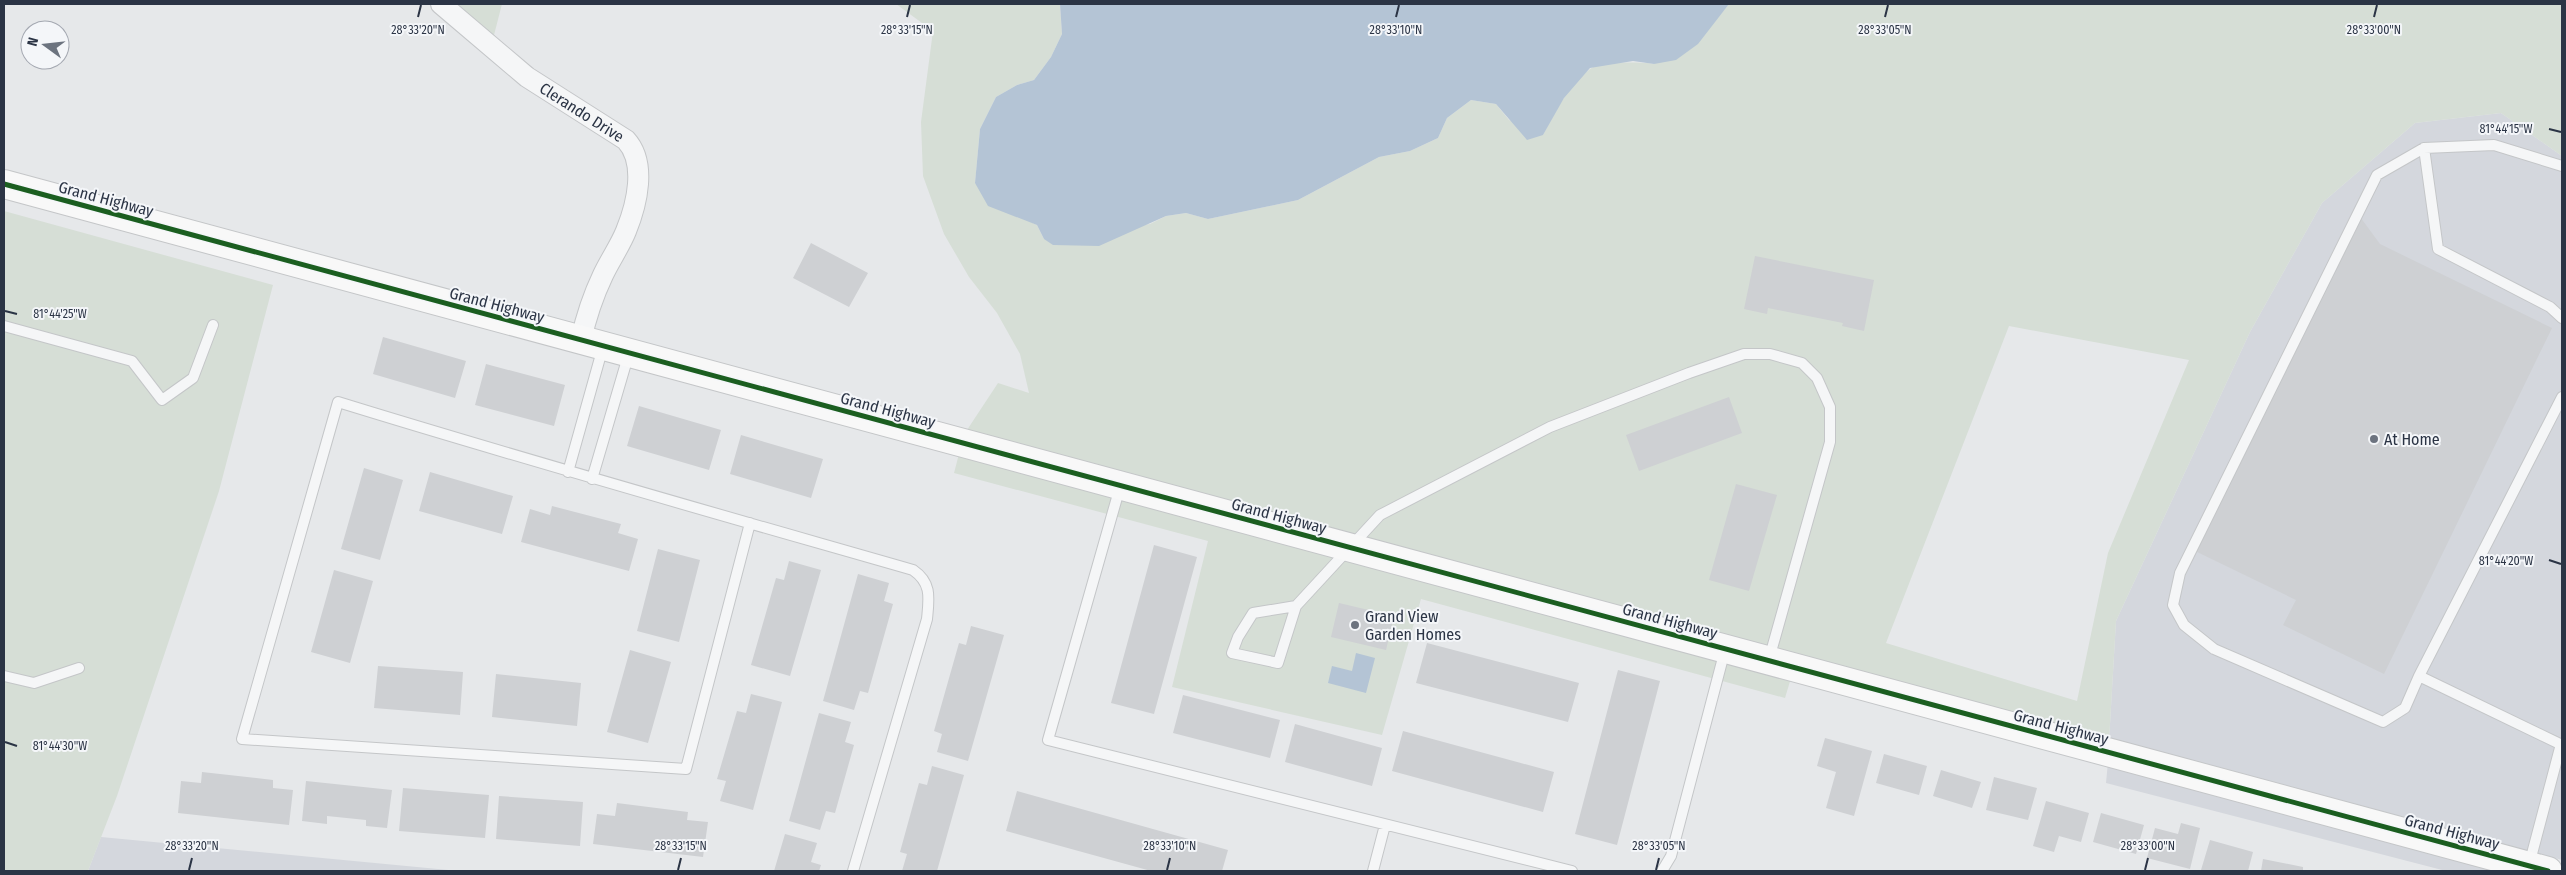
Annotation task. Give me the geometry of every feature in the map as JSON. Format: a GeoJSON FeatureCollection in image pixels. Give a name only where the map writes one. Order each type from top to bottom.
{"type":"FeatureCollection","features":[{"type":"Feature","properties":{"kind":"street","name":"Clerando Drive"},"geometry":{"type":"LineString","coordinates":[[442,4],[527,77],[626,140],[635,150],[638,159],[638,184],[634,209],[626,232],[604,273],[586,314],[592,343]]}},
{"type":"Feature","properties":{"kind":"street","name":"Grand Highway"},"geometry":{"type":"LineString","coordinates":[[4,184],[2535,870]]}},
{"type":"Feature","properties":{"kind":"lane"},"geometry":{"type":"LineString","coordinates":[[2562,166],[2494,145],[2424,148],[2377,175],[2180,573],[2173,605],[2184,625],[2214,649],[2383,722],[2405,708],[2419,676],[2562,397]]}},
{"type":"Feature","properties":{"kind":"lane"},"geometry":{"type":"LineString","coordinates":[[2424,148],[2438,249],[2550,307],[2562,318]]}},
{"type":"Feature","properties":{"kind":"lane"},"geometry":{"type":"LineString","coordinates":[[4,326],[132,361],[162,400],[193,378],[212,325]]}},
{"type":"Feature","properties":{"kind":"lane"},"geometry":{"type":"LineString","coordinates":[[568,472],[592,343]]}},
{"type":"Feature","properties":{"kind":"lane"},"geometry":{"type":"LineString","coordinates":[[592,480],[629,353]]}},
{"type":"Feature","properties":{"kind":"lane"},"geometry":{"type":"LineString","coordinates":[[1296,606],[1253,613],[1238,637],[1232,653],[1278,663],[1296,606],[1380,515],[1550,427],[1688,372],[1744,354],[1770,354],[1802,363],[1817,378],[1830,407],[1830,442],[1768,661]]}},
{"type":"Feature","properties":{"kind":"lane"},"geometry":{"type":"LineString","coordinates":[[750,523],[686,769],[242,739],[338,402],[592,480],[750,523],[913,570],[922,576],[930,592],[927,619],[853,871]]}},
{"type":"Feature","properties":{"kind":"lane"},"geometry":{"type":"LineString","coordinates":[[1120,486],[1048,740],[1572,871]]}},
{"type":"Feature","properties":{"kind":"lane"},"geometry":{"type":"LineString","coordinates":[[1662,871],[1670,856],[1725,649]]}},
{"type":"Feature","properties":{"kind":"lane"},"geometry":{"type":"LineString","coordinates":[[4,676],[34,683],[79,668]]}},
{"type":"Feature","properties":{"kind":"lane"},"geometry":{"type":"LineString","coordinates":[[2419,676],[2561,745],[2535,870]]}},
{"type":"Feature","properties":{"kind":"lane"},"geometry":{"type":"LineString","coordinates":[[1373,871],[1385,825]]}},
{"type":"Feature","properties":{"kind":"shaded area"},"geometry":{"type":"Polygon","coordinates":[[[430,4],[502,4],[494,35],[430,4]]]}},
{"type":"Feature","properties":{"kind":"shaded area"},"geometry":{"type":"Polygon","coordinates":[[[896,4],[1060,4],[1062,34],[1051,57],[1034,80],[1017,85],[996,97],[980,129],[975,183],[1016,215],[1037,225],[1044,239],[1150,224],[1166,216],[1186,213],[1208,219],[1298,200],[1379,157],[1410,151],[1438,138],[1447,118],[1471,100],[1496,104],[1509,120],[1543,135],[1569,91],[1590,69],[1595,66],[1611,63],[1654,64],[1719,16],[1729,4],[2562,4],[2562,156],[2501,113],[2415,123],[2322,203],[2250,332],[2116,621],[2109,741],[967,430],[998,383],[1029,393],[1020,354],[997,313],[969,277],[944,234],[923,176],[921,122],[933,31],[896,4]],[[2009,326],[1886,643],[2077,701],[2108,553],[2189,360],[2009,326]]]}},
{"type":"Feature","properties":{"kind":"shaded area"},"geometry":{"type":"Polygon","coordinates":[[[2501,113],[2562,156],[2562,860],[2200,762],[2109,741],[2116,621],[2250,332],[2322,203],[2415,123],[2501,113]]]}},
{"type":"Feature","properties":{"kind":"shaded area"},"geometry":{"type":"Polygon","coordinates":[[[4,211],[273,285],[219,491],[117,796],[88,871],[4,871],[4,211]]]}},
{"type":"Feature","properties":{"kind":"shaded area"},"geometry":{"type":"Polygon","coordinates":[[[960,450],[1791,678],[1785,698],[1421,599],[1382,735],[1172,687],[1208,541],[954,473],[960,450]]]}},
{"type":"Feature","properties":{"kind":"shaded area"},"geometry":{"type":"Polygon","coordinates":[[[2108,762],[2524,871],[2446,871],[2106,783],[2108,762]]]}},
{"type":"Feature","properties":{"kind":"shaded area"},"geometry":{"type":"Polygon","coordinates":[[[101,837],[459,871],[88,871],[101,837]]]}},
{"type":"Feature","properties":{"kind":"water"},"geometry":{"type":"Polygon","coordinates":[[[1060,4],[1729,4],[1698,44],[1676,60],[1654,64],[1633,61],[1590,68],[1564,98],[1543,135],[1527,140],[1496,104],[1471,100],[1447,118],[1438,138],[1410,151],[1379,157],[1298,200],[1208,219],[1186,213],[1166,216],[1099,246],[1053,245],[1044,239],[1037,225],[988,206],[975,183],[980,129],[996,97],[1017,85],[1034,80],[1051,57],[1062,34],[1060,4]]]}},
{"type":"Feature","properties":{"kind":"water"},"geometry":{"type":"Polygon","coordinates":[[[1356,653],[1375,658],[1366,693],[1328,683],[1332,666],[1352,671],[1356,653]]]}},
{"type":"Feature","properties":{"kind":"building","name":"At Home"},"geometry":{"type":"Polygon","coordinates":[[[2358,214],[2380,244],[2552,328],[2384,674],[2283,625],[2296,600],[2195,551],[2358,214]]]}},
{"type":"Feature","properties":{"kind":"building"},"geometry":{"type":"Polygon","coordinates":[[[811,243],[868,273],[849,307],[793,278],[811,243]]]}},
{"type":"Feature","properties":{"kind":"building"},"geometry":{"type":"Polygon","coordinates":[[[1755,256],[1874,280],[1864,331],[1842,326],[1843,323],[1768,308],[1767,314],[1744,309],[1755,256]]]}},
{"type":"Feature","properties":{"kind":"building"},"geometry":{"type":"Polygon","coordinates":[[[383,337],[466,361],[455,398],[373,374],[383,337]]]}},
{"type":"Feature","properties":{"kind":"building"},"geometry":{"type":"Polygon","coordinates":[[[486,364],[565,385],[554,426],[475,405],[486,364]]]}},
{"type":"Feature","properties":{"kind":"building"},"geometry":{"type":"Polygon","coordinates":[[[1729,397],[1742,433],[1639,471],[1626,435],[1729,397]]]}},
{"type":"Feature","properties":{"kind":"building"},"geometry":{"type":"Polygon","coordinates":[[[639,406],[721,430],[709,470],[627,446],[639,406]]]}},
{"type":"Feature","properties":{"kind":"building"},"geometry":{"type":"Polygon","coordinates":[[[741,435],[823,459],[811,498],[730,474],[741,435]]]}},
{"type":"Feature","properties":{"kind":"building"},"geometry":{"type":"Polygon","coordinates":[[[364,468],[403,480],[380,560],[341,549],[364,468]]]}},
{"type":"Feature","properties":{"kind":"building"},"geometry":{"type":"Polygon","coordinates":[[[430,472],[513,496],[502,534],[419,511],[430,472]]]}},
{"type":"Feature","properties":{"kind":"building"},"geometry":{"type":"Polygon","coordinates":[[[1736,484],[1777,495],[1749,591],[1709,580],[1736,484]]]}},
{"type":"Feature","properties":{"kind":"building"},"geometry":{"type":"Polygon","coordinates":[[[552,506],[621,524],[618,533],[638,539],[629,571],[521,542],[530,509],[550,515],[552,506]]]}},
{"type":"Feature","properties":{"kind":"building"},"geometry":{"type":"Polygon","coordinates":[[[1154,545],[1197,557],[1154,714],[1111,703],[1154,545]]]}},
{"type":"Feature","properties":{"kind":"building"},"geometry":{"type":"Polygon","coordinates":[[[658,549],[700,560],[679,642],[637,631],[658,549]]]}},
{"type":"Feature","properties":{"kind":"building"},"geometry":{"type":"Polygon","coordinates":[[[789,561],[821,570],[790,676],[751,665],[776,578],[784,580],[789,561]]]}},
{"type":"Feature","properties":{"kind":"building"},"geometry":{"type":"Polygon","coordinates":[[[334,570],[373,581],[350,663],[311,652],[334,570]]]}},
{"type":"Feature","properties":{"kind":"building"},"geometry":{"type":"Polygon","coordinates":[[[858,574],[889,583],[884,601],[893,604],[868,693],[860,691],[854,710],[823,701],[858,574]]]}},
{"type":"Feature","properties":{"kind":"building"},"geometry":{"type":"Polygon","coordinates":[[[1339,603],[1394,616],[1386,650],[1331,637],[1339,603]]]}},
{"type":"Feature","properties":{"kind":"building"},"geometry":{"type":"Polygon","coordinates":[[[971,626],[1004,635],[968,761],[937,752],[942,734],[934,731],[959,643],[966,645],[971,626]]]}},
{"type":"Feature","properties":{"kind":"building"},"geometry":{"type":"Polygon","coordinates":[[[1427,643],[1579,683],[1568,722],[1416,683],[1427,643]]]}},
{"type":"Feature","properties":{"kind":"building"},"geometry":{"type":"Polygon","coordinates":[[[630,650],[671,662],[648,743],[607,732],[630,650]]]}},
{"type":"Feature","properties":{"kind":"building"},"geometry":{"type":"Polygon","coordinates":[[[378,666],[463,672],[460,715],[374,708],[378,666]]]}},
{"type":"Feature","properties":{"kind":"building"},"geometry":{"type":"Polygon","coordinates":[[[1618,670],[1660,681],[1617,845],[1575,834],[1618,670]]]}},
{"type":"Feature","properties":{"kind":"building"},"geometry":{"type":"Polygon","coordinates":[[[496,674],[581,683],[577,726],[492,717],[496,674]]]}},
{"type":"Feature","properties":{"kind":"building"},"geometry":{"type":"Polygon","coordinates":[[[751,694],[782,702],[753,810],[720,801],[726,781],[717,779],[737,711],[746,713],[751,694]]]}},
{"type":"Feature","properties":{"kind":"building"},"geometry":{"type":"Polygon","coordinates":[[[1183,695],[1280,720],[1270,758],[1173,733],[1183,695]]]}},
{"type":"Feature","properties":{"kind":"building"},"geometry":{"type":"Polygon","coordinates":[[[819,713],[851,722],[845,742],[854,745],[835,813],[826,811],[820,830],[789,821],[819,713]]]}},
{"type":"Feature","properties":{"kind":"building"},"geometry":{"type":"Polygon","coordinates":[[[1295,724],[1382,748],[1372,786],[1285,762],[1295,724]]]}},
{"type":"Feature","properties":{"kind":"building"},"geometry":{"type":"Polygon","coordinates":[[[1403,731],[1554,772],[1543,812],[1392,771],[1403,731]]]}},
{"type":"Feature","properties":{"kind":"building"},"geometry":{"type":"Polygon","coordinates":[[[1825,738],[1872,751],[1854,816],[1826,808],[1836,772],[1817,766],[1825,738]]]}},
{"type":"Feature","properties":{"kind":"building"},"geometry":{"type":"Polygon","coordinates":[[[1884,754],[1927,766],[1919,795],[1876,783],[1884,754]]]}},
{"type":"Feature","properties":{"kind":"building"},"geometry":{"type":"Polygon","coordinates":[[[932,766],[964,775],[937,871],[902,871],[907,854],[900,852],[919,783],[927,785],[932,766]]]}},
{"type":"Feature","properties":{"kind":"building"},"geometry":{"type":"Polygon","coordinates":[[[1941,770],[1981,782],[1972,808],[1933,796],[1941,770]]]}},
{"type":"Feature","properties":{"kind":"building"},"geometry":{"type":"Polygon","coordinates":[[[202,772],[273,780],[273,788],[293,790],[289,825],[178,813],[181,781],[201,783],[202,772]]]}},
{"type":"Feature","properties":{"kind":"building"},"geometry":{"type":"Polygon","coordinates":[[[1994,777],[2037,788],[2028,820],[1986,810],[1994,777]]]}},
{"type":"Feature","properties":{"kind":"building"},"geometry":{"type":"Polygon","coordinates":[[[306,781],[392,790],[387,828],[366,826],[366,820],[327,816],[327,824],[302,821],[306,781]]]}},
{"type":"Feature","properties":{"kind":"building"},"geometry":{"type":"Polygon","coordinates":[[[403,788],[489,795],[485,838],[399,831],[403,788]]]}},
{"type":"Feature","properties":{"kind":"building"},"geometry":{"type":"Polygon","coordinates":[[[1017,791],[1228,850],[1222,871],[1151,871],[1006,831],[1017,791]]]}},
{"type":"Feature","properties":{"kind":"building"},"geometry":{"type":"Polygon","coordinates":[[[499,796],[583,802],[580,846],[496,839],[499,796]]]}},
{"type":"Feature","properties":{"kind":"building"},"geometry":{"type":"Polygon","coordinates":[[[2046,801],[2089,813],[2081,842],[2059,836],[2054,852],[2033,846],[2046,801]]]}},
{"type":"Feature","properties":{"kind":"building"},"geometry":{"type":"Polygon","coordinates":[[[617,803],[688,812],[687,820],[708,822],[703,857],[593,844],[597,814],[615,816],[617,803]]]}},
{"type":"Feature","properties":{"kind":"building"},"geometry":{"type":"Polygon","coordinates":[[[2101,813],[2144,825],[2136,854],[2093,842],[2101,813]]]}},
{"type":"Feature","properties":{"kind":"building"},"geometry":{"type":"Polygon","coordinates":[[[2181,823],[2200,828],[2190,869],[2147,858],[2155,828],[2178,834],[2181,823]]]}},
{"type":"Feature","properties":{"kind":"building"},"geometry":{"type":"Polygon","coordinates":[[[785,834],[817,843],[811,862],[821,865],[819,871],[774,871],[785,834]]]}},
{"type":"Feature","properties":{"kind":"building"},"geometry":{"type":"Polygon","coordinates":[[[2210,840],[2253,852],[2248,871],[2201,870],[2210,840]]]}},
{"type":"Feature","properties":{"kind":"building"},"geometry":{"type":"Polygon","coordinates":[[[2263,859],[2303,867],[2303,871],[2261,871],[2263,859]]]}},
{"type":"Feature","properties":{"kind":"cycle path"},"geometry":{"type":"LineString","coordinates":[[4,184],[2548,871]]}},
{"type":"Feature","properties":{"kind":"place","name":"At Home"},"geometry":{"type":"Point","coordinates":[2374,439]}},
{"type":"Feature","properties":{"kind":"place","name":"Grand View Garden Homes"},"geometry":{"type":"Point","coordinates":[1355,625]}}]}
